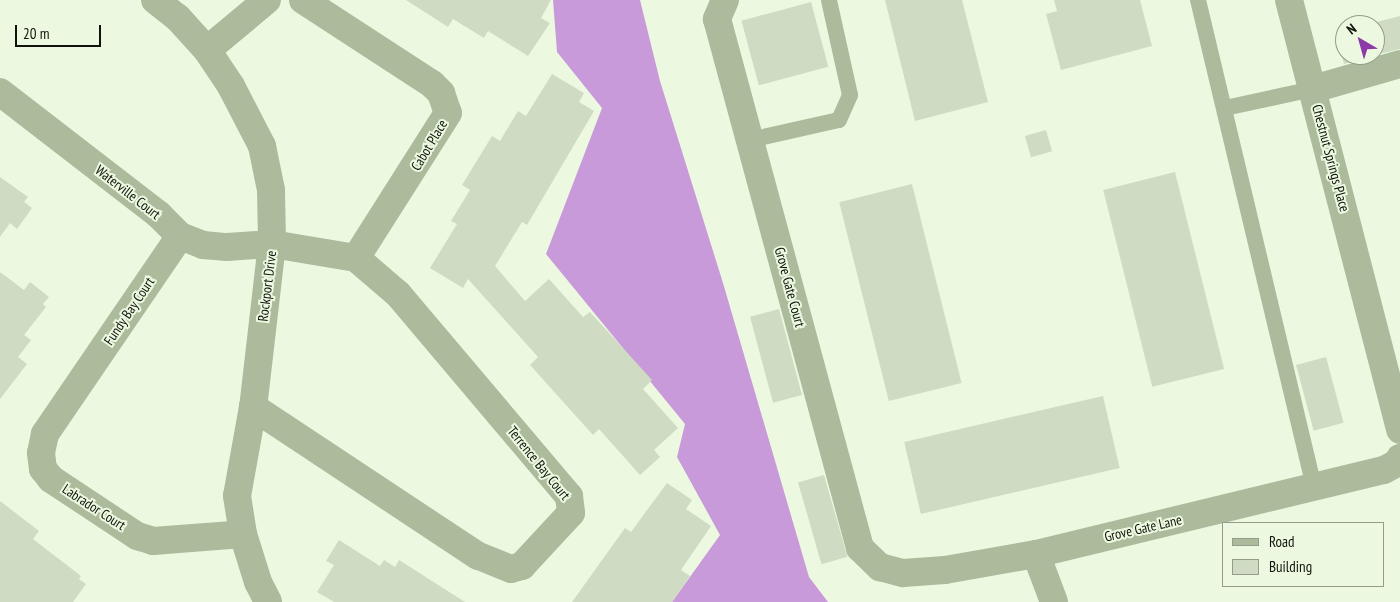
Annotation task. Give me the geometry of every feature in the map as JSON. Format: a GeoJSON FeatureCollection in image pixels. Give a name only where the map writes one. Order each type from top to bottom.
{"type":"FeatureCollection","features":[{"type":"Feature","properties":{"kind":"street","name":"Rockport Drive"},"geometry":{"type":"LineString","coordinates":[[155,0],[178,18],[207,50],[231,86],[262,146],[271,190],[272,244],[253,407],[237,496],[243,534],[258,582],[268,602]]}},
{"type":"Feature","properties":{"kind":"street"},"geometry":{"type":"LineString","coordinates":[[207,50],[267,0]]}},
{"type":"Feature","properties":{"kind":"street","name":"Cabot Place"},"geometry":{"type":"LineString","coordinates":[[303,0],[432,84],[441,92],[448,113],[356,258]]}},
{"type":"Feature","properties":{"kind":"street","name":"Grove Gate Court"},"geometry":{"type":"LineString","coordinates":[[725,0],[717,19],[860,548],[880,567]]}},
{"type":"Feature","properties":{"kind":"street","name":"Chestnut Springs Place"},"geometry":{"type":"LineString","coordinates":[[1289,0],[1373,316],[1400,430]]}},
{"type":"Feature","properties":{"kind":"street"},"geometry":{"type":"LineString","coordinates":[[1313,89],[1400,64]]}},
{"type":"Feature","properties":{"kind":"street","name":"Waterville Court"},"geometry":{"type":"LineString","coordinates":[[0,92],[159,215],[180,236],[203,245],[227,247],[272,244]]}},
{"type":"Feature","properties":{"kind":"street","name":"Fundy Bay Court"},"geometry":{"type":"LineString","coordinates":[[78,385],[180,236]]}},
{"type":"Feature","properties":{"kind":"street"},"geometry":{"type":"LineString","coordinates":[[272,244],[356,258]]}},
{"type":"Feature","properties":{"kind":"street","name":"Terrence Bay Court"},"geometry":{"type":"LineString","coordinates":[[253,407],[478,556],[511,570],[522,566],[571,513],[569,496],[398,294],[356,258]]}},
{"type":"Feature","properties":{"kind":"street","name":"Labrador Court"},"geometry":{"type":"LineString","coordinates":[[78,385],[45,434],[41,453],[43,469],[51,479],[137,536],[154,542],[243,534]]}},
{"type":"Feature","properties":{"kind":"street","name":"Grove Gate Lane"},"geometry":{"type":"LineString","coordinates":[[880,567],[903,573],[937,570],[1036,554],[1384,470],[1397,463],[1400,458]]}},
{"type":"Feature","properties":{"kind":"street"},"geometry":{"type":"LineString","coordinates":[[1036,554],[1054,602]]}},
{"type":"Feature","properties":{"kind":"lane"},"geometry":{"type":"LineString","coordinates":[[750,140],[839,120],[850,95],[829,0]]}},
{"type":"Feature","properties":{"kind":"lane"},"geometry":{"type":"LineString","coordinates":[[1198,0],[1314,487]]}},
{"type":"Feature","properties":{"kind":"lane"},"geometry":{"type":"LineString","coordinates":[[1225,108],[1313,89]]}},
{"type":"Feature","properties":{"kind":"shaded area"},"geometry":{"type":"Polygon","coordinates":[[[553,0],[640,0],[660,81],[723,283],[809,577],[828,602],[672,602],[720,535],[677,457],[685,424],[546,254],[602,108],[557,52],[553,0]]]}},
{"type":"Feature","properties":{"kind":"building"},"geometry":{"type":"Polygon","coordinates":[[[406,0],[551,0],[541,18],[550,23],[528,56],[488,31],[484,38],[453,19],[448,27],[406,0]]]}},
{"type":"Feature","properties":{"kind":"building"},"geometry":{"type":"Polygon","coordinates":[[[885,0],[962,0],[988,102],[915,121],[885,0]]]}},
{"type":"Feature","properties":{"kind":"building"},"geometry":{"type":"Polygon","coordinates":[[[1054,0],[1140,0],[1152,46],[1061,70],[1046,14],[1057,11],[1054,0]]]}},
{"type":"Feature","properties":{"kind":"building"},"geometry":{"type":"Polygon","coordinates":[[[811,2],[828,67],[759,85],[741,21],[811,2]]]}},
{"type":"Feature","properties":{"kind":"building"},"geometry":{"type":"Polygon","coordinates":[[[1400,16],[1400,49],[1385,53],[1385,20],[1400,16]]]}},
{"type":"Feature","properties":{"kind":"building"},"geometry":{"type":"Polygon","coordinates":[[[552,74],[584,93],[579,102],[594,111],[527,225],[522,222],[495,266],[525,301],[549,279],[583,317],[590,312],[652,380],[643,389],[678,428],[654,450],[660,457],[640,475],[599,429],[593,435],[530,365],[538,357],[468,279],[463,288],[430,268],[457,224],[451,221],[470,190],[462,185],[492,136],[500,141],[518,111],[526,116],[552,74]]]}},
{"type":"Feature","properties":{"kind":"building"},"geometry":{"type":"Polygon","coordinates":[[[1046,130],[1052,151],[1031,157],[1025,136],[1046,130]]]}},
{"type":"Feature","properties":{"kind":"building"},"geometry":{"type":"Polygon","coordinates":[[[1175,172],[1224,369],[1152,387],[1103,190],[1175,172]]]}},
{"type":"Feature","properties":{"kind":"building"},"geometry":{"type":"Polygon","coordinates":[[[0,177],[28,197],[24,202],[32,208],[17,229],[10,223],[0,237],[0,177]]]}},
{"type":"Feature","properties":{"kind":"building"},"geometry":{"type":"Polygon","coordinates":[[[912,184],[962,383],[889,401],[839,202],[912,184]]]}},
{"type":"Feature","properties":{"kind":"building"},"geometry":{"type":"Polygon","coordinates":[[[0,272],[24,290],[30,282],[49,297],[43,304],[46,307],[24,335],[31,340],[18,357],[27,364],[0,399],[0,272]]]}},
{"type":"Feature","properties":{"kind":"building"},"geometry":{"type":"Polygon","coordinates":[[[779,309],[802,395],[773,403],[750,317],[779,309]]]}},
{"type":"Feature","properties":{"kind":"building"},"geometry":{"type":"Polygon","coordinates":[[[1326,357],[1344,423],[1314,431],[1296,365],[1326,357]]]}},
{"type":"Feature","properties":{"kind":"building"},"geometry":{"type":"Polygon","coordinates":[[[1103,396],[1120,468],[921,514],[904,442],[1103,396]]]}},
{"type":"Feature","properties":{"kind":"building"},"geometry":{"type":"Polygon","coordinates":[[[824,475],[847,557],[821,564],[798,482],[824,475]]]}},
{"type":"Feature","properties":{"kind":"building"},"geometry":{"type":"Polygon","coordinates":[[[667,483],[692,500],[686,509],[711,526],[681,570],[690,576],[672,602],[572,602],[625,528],[631,532],[667,483]]]}},
{"type":"Feature","properties":{"kind":"building"},"geometry":{"type":"Polygon","coordinates":[[[0,501],[39,531],[33,539],[81,576],[79,579],[86,584],[73,602],[0,602],[0,501]]]}},
{"type":"Feature","properties":{"kind":"building"},"geometry":{"type":"Polygon","coordinates":[[[339,540],[380,566],[384,560],[395,567],[399,560],[465,602],[334,602],[317,592],[334,565],[326,561],[339,540]]]}}]}
